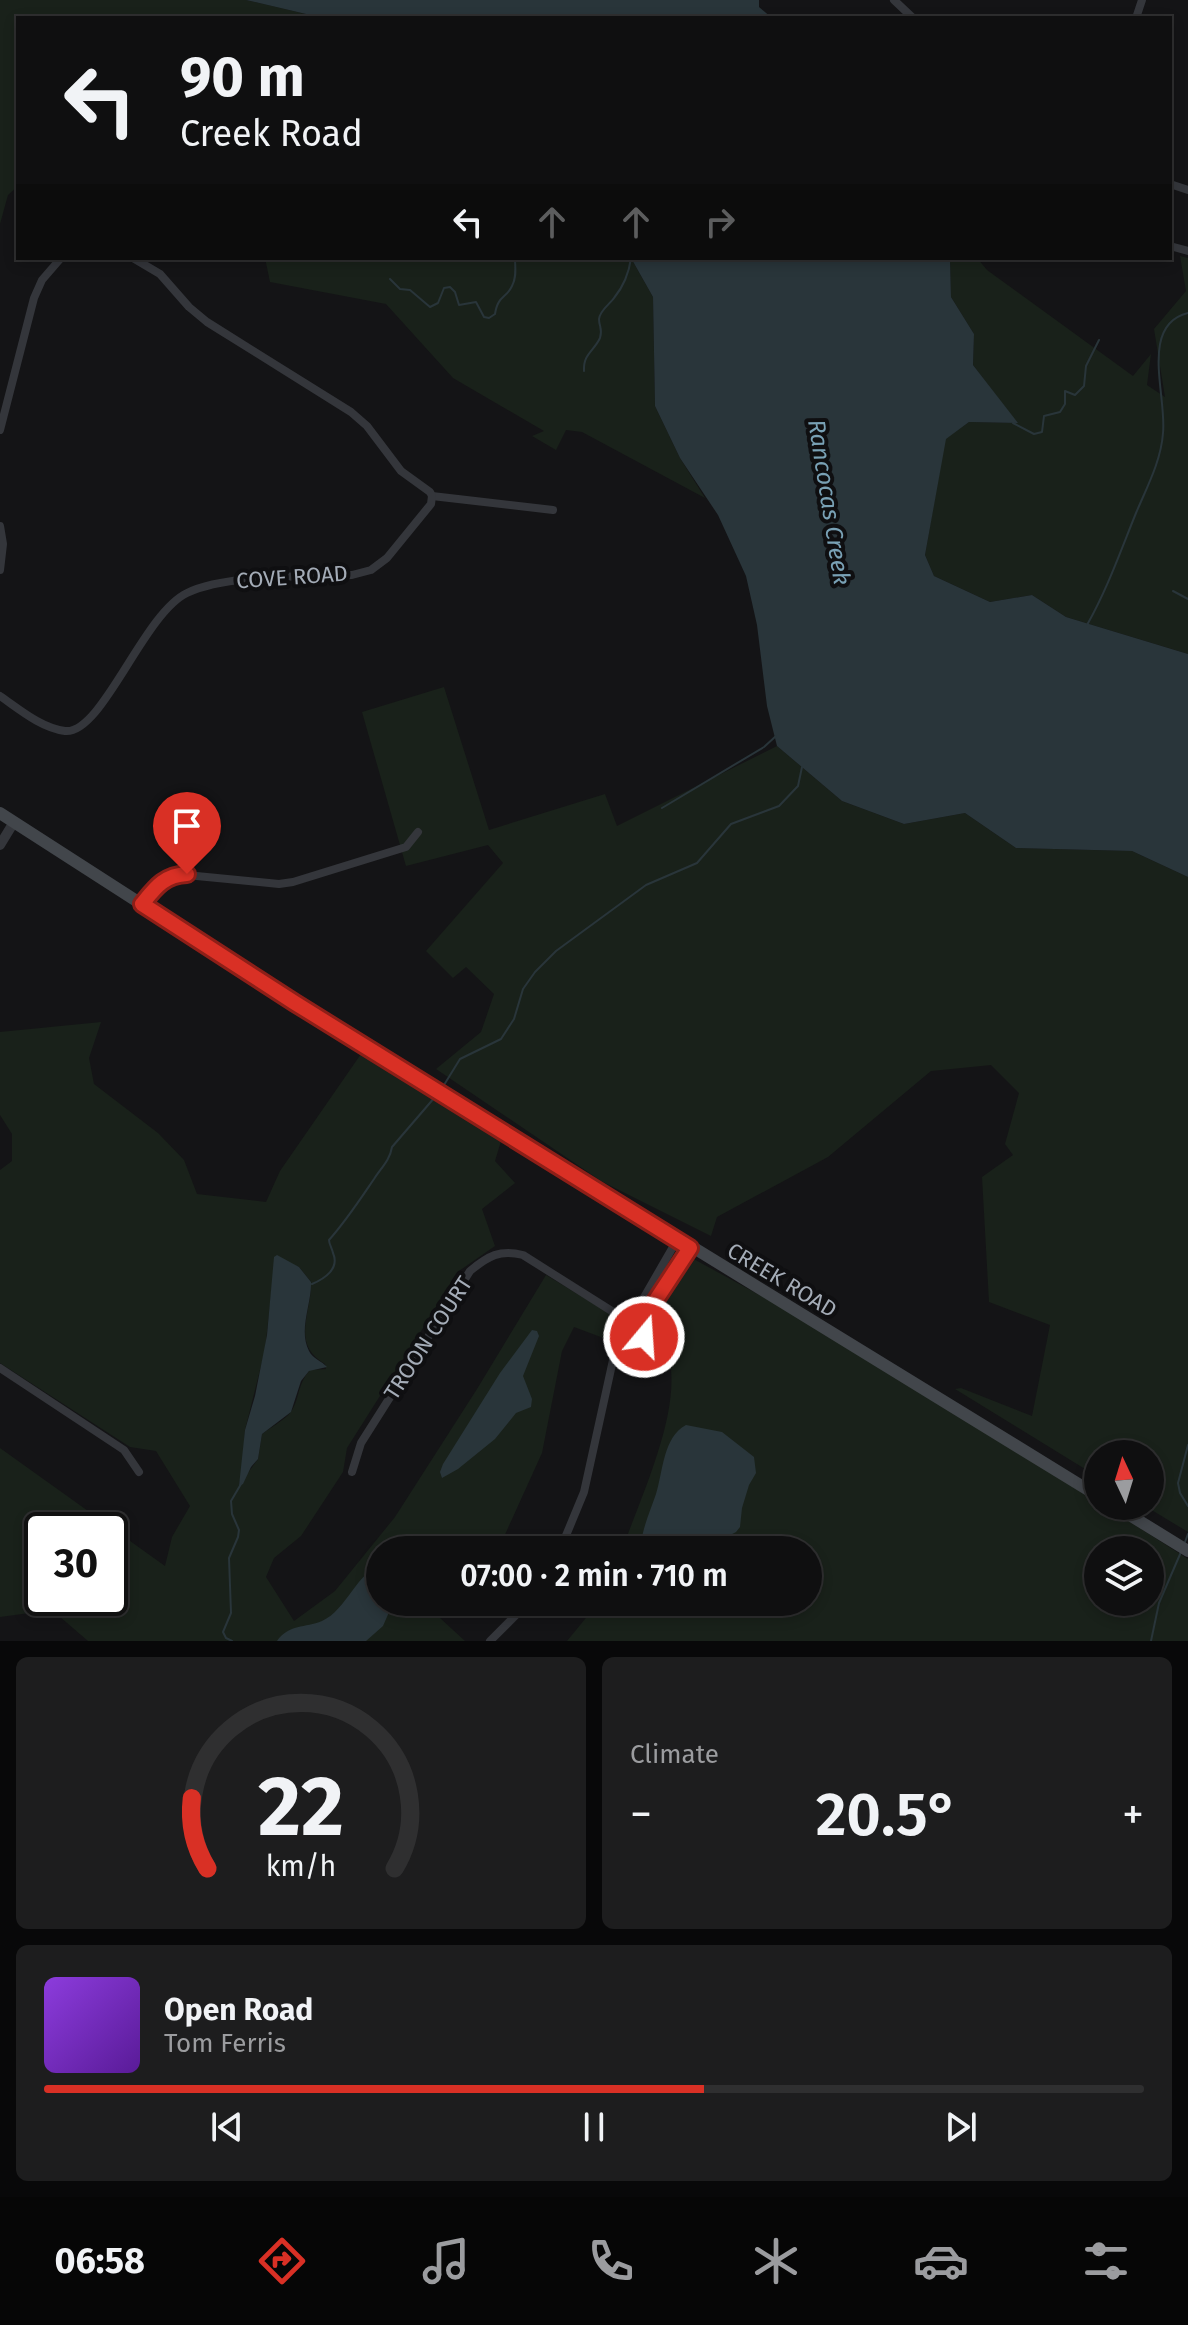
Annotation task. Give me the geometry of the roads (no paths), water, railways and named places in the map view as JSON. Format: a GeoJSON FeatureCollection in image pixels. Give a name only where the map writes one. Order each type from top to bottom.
{"type":"FeatureCollection","features":[{"type":"Feature","properties":{"kind":"main road","name":"CREEK ROAD"},"geometry":{"type":"LineString","coordinates":[[0,813],[295,1003],[1084,1487]]}},
{"type":"Feature","properties":{"kind":"main road"},"geometry":{"type":"LineString","coordinates":[[1138,1520],[1185,1549]]}},
{"type":"Feature","properties":{"kind":"street"},"geometry":{"type":"LineString","coordinates":[[894,0],[911,16]]}},
{"type":"Feature","properties":{"kind":"street"},"geometry":{"type":"LineString","coordinates":[[0,430],[34,298],[42,280],[59,260]]}},
{"type":"Feature","properties":{"kind":"street"},"geometry":{"type":"LineString","coordinates":[[136,260],[168,281],[189,307],[207,322],[351,412],[367,426],[401,471],[432,496],[553,510]]}},
{"type":"Feature","properties":{"kind":"street","name":"COVE ROAD"},"geometry":{"type":"LineString","coordinates":[[0,696],[48,727],[79,730],[95,715],[155,620],[185,593],[215,582],[352,575],[371,570],[387,558],[422,517],[431,504],[432,496]]}},
{"type":"Feature","properties":{"kind":"street"},"geometry":{"type":"LineString","coordinates":[[0,526],[3,544],[0,570]]}},
{"type":"Feature","properties":{"kind":"street"},"geometry":{"type":"LineString","coordinates":[[0,845],[14,822]]}},
{"type":"Feature","properties":{"kind":"street"},"geometry":{"type":"LineString","coordinates":[[142,904],[158,884],[176,874],[279,884],[293,882],[406,847],[418,832]]}},
{"type":"Feature","properties":{"kind":"street"},"geometry":{"type":"LineString","coordinates":[[639,1306],[677,1240]]}},
{"type":"Feature","properties":{"kind":"street"},"geometry":{"type":"LineString","coordinates":[[648,1312],[690,1248]]}},
{"type":"Feature","properties":{"kind":"street","name":"TROON COURT"},"geometry":{"type":"LineString","coordinates":[[352,1472],[361,1443],[470,1271],[488,1256],[510,1252],[523,1255],[618,1315]]}},
{"type":"Feature","properties":{"kind":"street"},"geometry":{"type":"LineString","coordinates":[[639,1306],[648,1312],[652,1324],[647,1334],[636,1340],[624,1337],[617,1326],[618,1315],[626,1307],[639,1306]]}},
{"type":"Feature","properties":{"kind":"street"},"geometry":{"type":"LineString","coordinates":[[566,1536],[584,1492],[613,1360],[624,1337]]}},
{"type":"Feature","properties":{"kind":"street"},"geometry":{"type":"LineString","coordinates":[[0,1368],[124,1450],[139,1472]]}},
{"type":"Feature","properties":{"kind":"street"},"geometry":{"type":"LineString","coordinates":[[490,1641],[515,1616]]}},
{"type":"Feature","properties":{"kind":"water"},"geometry":{"type":"Polygon","coordinates":[[[246,0],[759,0],[759,7],[770,16],[314,16],[246,0]]]}},
{"type":"Feature","properties":{"kind":"water","name":"Rancocas Creek"},"geometry":{"type":"Polygon","coordinates":[[[632,260],[950,260],[951,297],[974,334],[973,365],[1018,423],[969,422],[946,439],[925,555],[934,576],[990,602],[1032,595],[1066,617],[1188,654],[1188,877],[1132,851],[1016,848],[965,813],[904,824],[842,801],[777,746],[767,706],[757,625],[746,576],[718,515],[680,458],[655,406],[653,297],[632,260]]]}},
{"type":"Feature","properties":{"kind":"water"},"geometry":{"type":"Polygon","coordinates":[[[277,1255],[299,1267],[311,1282],[305,1325],[306,1343],[311,1354],[327,1367],[309,1371],[301,1381],[291,1412],[262,1434],[258,1459],[239,1486],[245,1430],[267,1335],[274,1257],[277,1255]]]}},
{"type":"Feature","properties":{"kind":"water"},"geometry":{"type":"Polygon","coordinates":[[[532,1330],[537,1331],[539,1336],[523,1376],[532,1399],[531,1407],[516,1413],[495,1439],[442,1478],[440,1472],[443,1464],[500,1373],[532,1330]]]}},
{"type":"Feature","properties":{"kind":"water"},"geometry":{"type":"Polygon","coordinates":[[[686,1425],[722,1432],[754,1457],[756,1473],[742,1508],[740,1527],[728,1536],[643,1536],[668,1446],[686,1425]]]}},
{"type":"Feature","properties":{"kind":"water"},"geometry":{"type":"Polygon","coordinates":[[[365,1575],[366,1616],[387,1616],[383,1626],[366,1641],[277,1641],[292,1629],[331,1616],[365,1575]]]}},
{"type":"Feature","properties":{"kind":"waterway"},"geometry":{"type":"LineString","coordinates":[[390,279],[400,289],[410,290],[430,307],[438,303],[444,288],[450,287],[459,305],[476,302],[484,317],[489,318],[495,314],[498,303],[514,283],[515,260]]}},
{"type":"Feature","properties":{"kind":"waterway"},"geometry":{"type":"LineString","coordinates":[[584,371],[587,357],[600,338],[600,316],[623,284],[631,260]]}},
{"type":"Feature","properties":{"kind":"waterway"},"geometry":{"type":"LineString","coordinates":[[1087,625],[1113,570],[1159,454],[1163,433],[1159,364],[1164,332],[1173,320],[1188,313]]}},
{"type":"Feature","properties":{"kind":"waterway"},"geometry":{"type":"LineString","coordinates":[[1013,423],[1034,434],[1042,432],[1044,416],[1060,412],[1065,404],[1065,391],[1075,395],[1084,386],[1086,366],[1099,340]]}},
{"type":"Feature","properties":{"kind":"waterway"},"geometry":{"type":"LineString","coordinates":[[1173,591],[1188,599]]}},
{"type":"Feature","properties":{"kind":"waterway"},"geometry":{"type":"LineString","coordinates":[[662,808],[764,747],[776,736]]}},
{"type":"Feature","properties":{"kind":"waterway"},"geometry":{"type":"LineString","coordinates":[[444,1085],[460,1059],[501,1039],[514,1019],[523,989],[556,951],[646,885],[697,863],[731,824],[779,806],[798,786],[802,767]]}},
{"type":"Feature","properties":{"kind":"waterway"},"geometry":{"type":"LineString","coordinates":[[312,1284],[333,1269],[335,1259],[329,1240],[385,1164],[392,1147],[435,1097]]}},
{"type":"Feature","properties":{"kind":"waterway"},"geometry":{"type":"LineString","coordinates":[[1188,1445],[1178,1483],[1188,1506]]}},
{"type":"Feature","properties":{"kind":"waterway"},"geometry":{"type":"LineString","coordinates":[[232,1641],[223,1632],[231,1613],[229,1558],[239,1530],[232,1514],[231,1501],[241,1484]]}},
{"type":"Feature","properties":{"kind":"waterway"},"geometry":{"type":"LineString","coordinates":[[1185,1542],[1188,1534]]}},
{"type":"Feature","properties":{"kind":"waterway"},"geometry":{"type":"LineString","coordinates":[[1151,1641],[1159,1603],[1181,1552]]}}]}
